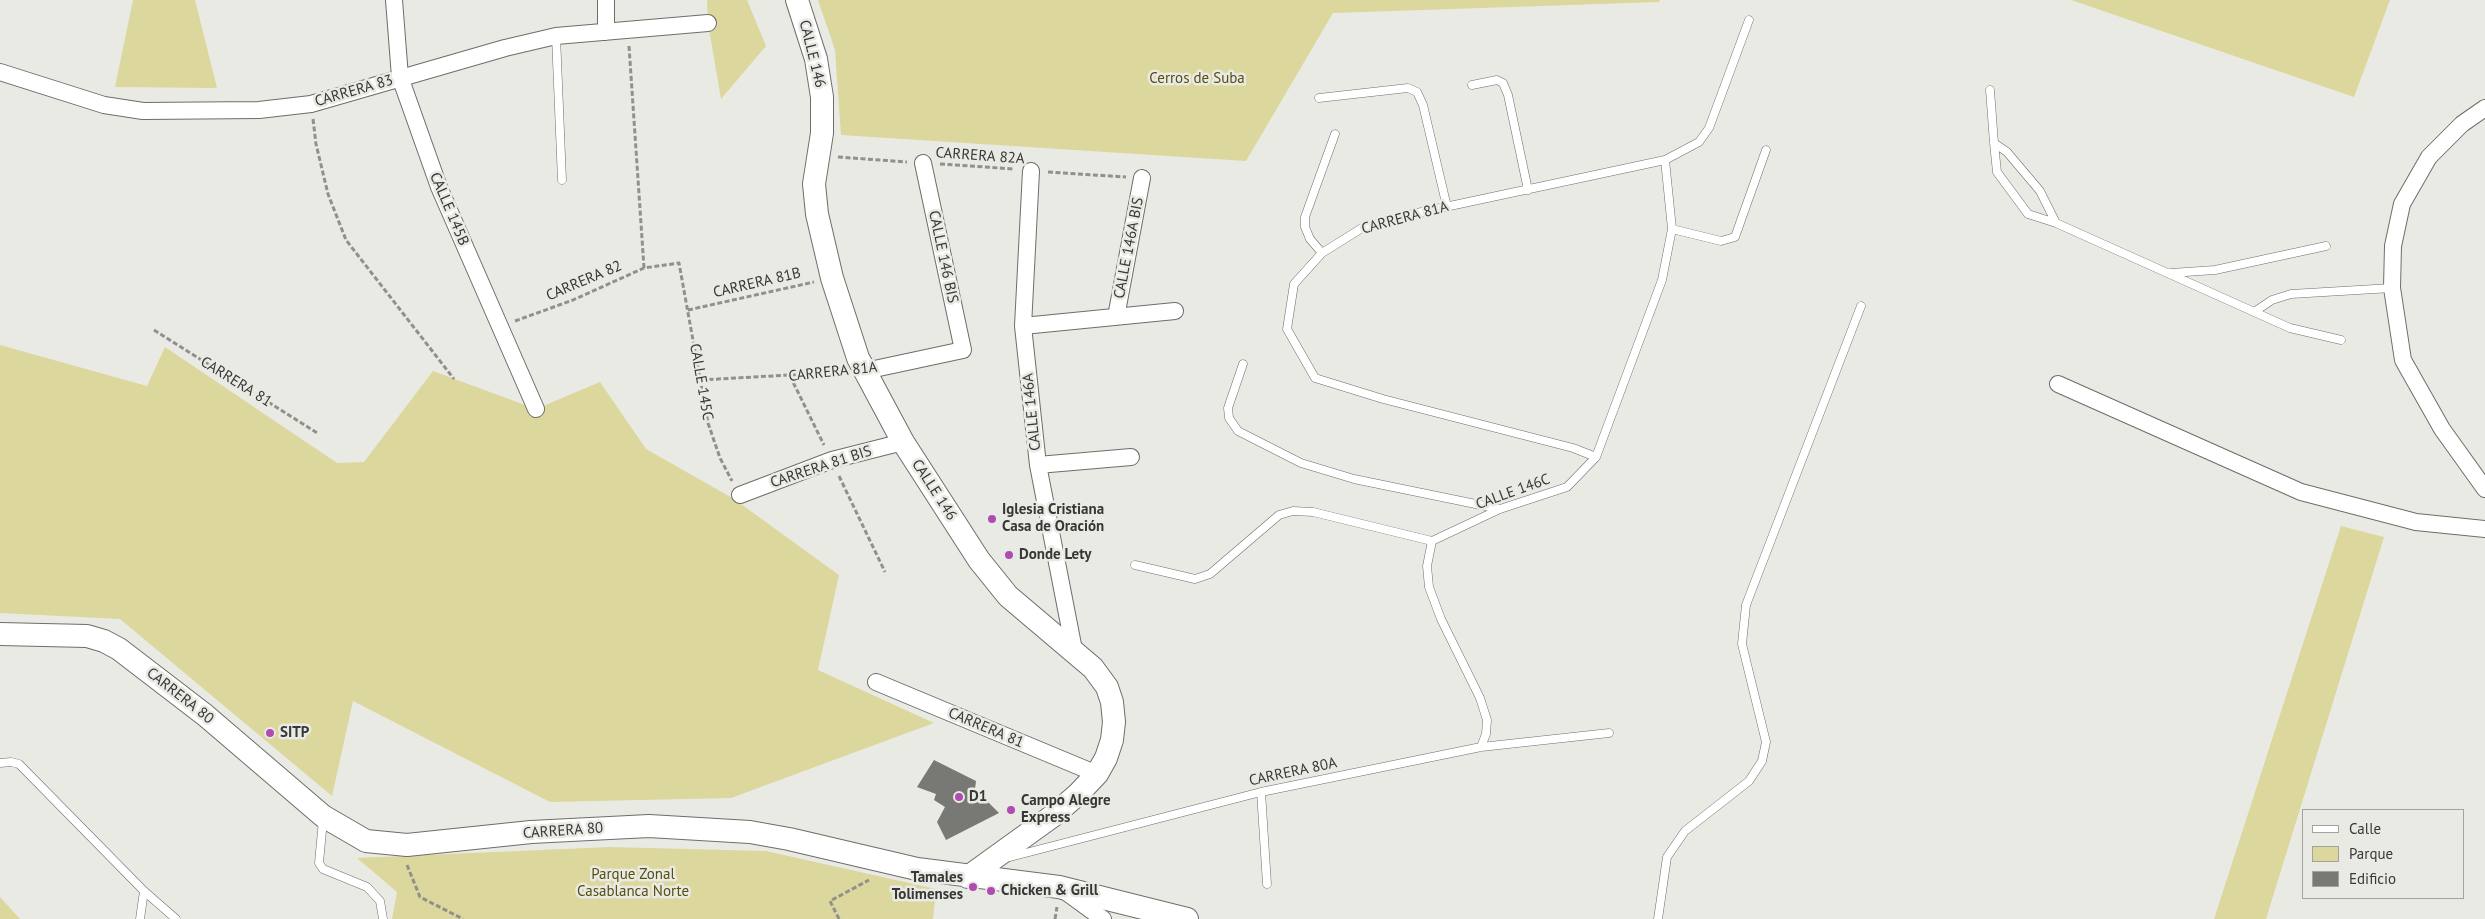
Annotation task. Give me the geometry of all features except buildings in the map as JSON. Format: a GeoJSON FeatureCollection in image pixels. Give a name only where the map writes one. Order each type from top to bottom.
{"type":"FeatureCollection","features":[{"type":"Feature","properties":{"kind":"street","name":"CALLE 145B"},"geometry":{"type":"LineString","coordinates":[[394,0],[400,78],[439,187],[536,409]]}},
{"type":"Feature","properties":{"kind":"street"},"geometry":{"type":"LineString","coordinates":[[606,0],[606,32]]}},
{"type":"Feature","properties":{"kind":"street","name":"CALLE 146"},"geometry":{"type":"LineString","coordinates":[[797,0],[816,60],[822,97],[822,133],[816,156],[814,184],[817,214],[832,278],[865,371],[903,442],[979,560],[1002,588],[1093,668],[1106,687],[1112,702],[1112,740],[1106,758],[1097,774],[1054,815],[986,862],[968,877]]}},
{"type":"Feature","properties":{"kind":"street","name":"CARRERA 83"},"geometry":{"type":"LineString","coordinates":[[0,72],[104,105],[143,111],[234,111],[311,104],[556,36],[708,23]]}},
{"type":"Feature","properties":{"kind":"street"},"geometry":{"type":"LineString","coordinates":[[2485,108],[2462,124],[2428,157],[2402,204],[2393,246],[2392,288],[2403,360],[2442,429],[2485,488]]}},
{"type":"Feature","properties":{"kind":"street","name":"CALLE 146 BIS"},"geometry":{"type":"LineString","coordinates":[[923,163],[963,350]]}},
{"type":"Feature","properties":{"kind":"street","name":"CALLE 146A"},"geometry":{"type":"LineString","coordinates":[[1031,170],[1023,326],[1038,465],[1074,650]]}},
{"type":"Feature","properties":{"kind":"street","name":"CALLE 146A BIS"},"geometry":{"type":"LineString","coordinates":[[1116,317],[1142,178]]}},
{"type":"Feature","properties":{"kind":"street"},"geometry":{"type":"LineString","coordinates":[[1023,326],[1175,311]]}},
{"type":"Feature","properties":{"kind":"street","name":"CARRERA 81A"},"geometry":{"type":"LineString","coordinates":[[865,371],[963,350]]}},
{"type":"Feature","properties":{"kind":"street"},"geometry":{"type":"LineString","coordinates":[[2058,384],[2301,492],[2416,522],[2485,529]]}},
{"type":"Feature","properties":{"kind":"street","name":"CARRERA 81 BIS"},"geometry":{"type":"LineString","coordinates":[[740,495],[832,460],[903,442]]}},
{"type":"Feature","properties":{"kind":"street"},"geometry":{"type":"LineString","coordinates":[[1038,465],[1131,457]]}},
{"type":"Feature","properties":{"kind":"street","name":"CARRERA 80"},"geometry":{"type":"LineString","coordinates":[[0,634],[87,636],[104,640],[119,649],[205,715],[323,816],[366,841],[407,844],[531,832],[650,826],[750,832],[789,839],[897,865],[968,877],[1060,887],[1187,919]]}},
{"type":"Feature","properties":{"kind":"street","name":"CARRERA 81"},"geometry":{"type":"LineString","coordinates":[[876,682],[1097,774]]}},
{"type":"Feature","properties":{"kind":"street"},"geometry":{"type":"LineString","coordinates":[[1060,887],[1103,919]]}},
{"type":"Feature","properties":{"kind":"lane","name":"CARRERA 81A"},"geometry":{"type":"LineString","coordinates":[[1596,457],[1573,448],[1383,399],[1315,378],[1287,329],[1294,284],[1322,253],[1362,228],[1447,207],[1665,160],[1699,142],[1709,128],[1749,20]]}},
{"type":"Feature","properties":{"kind":"lane"},"geometry":{"type":"LineString","coordinates":[[556,36],[562,180]]}},
{"type":"Feature","properties":{"kind":"lane"},"geometry":{"type":"LineString","coordinates":[[1472,85],[1497,80],[1503,83],[1508,95],[1528,190]]}},
{"type":"Feature","properties":{"kind":"lane"},"geometry":{"type":"LineString","coordinates":[[1319,98],[1408,88],[1417,92],[1423,105],[1447,207]]}},
{"type":"Feature","properties":{"kind":"lane"},"geometry":{"type":"LineString","coordinates":[[1990,90],[1997,172],[2028,214],[2056,223],[2290,328],[2341,340]]}},
{"type":"Feature","properties":{"kind":"lane"},"geometry":{"type":"LineString","coordinates":[[1322,253],[1310,239],[1305,227],[1305,217],[1336,134]]}},
{"type":"Feature","properties":{"kind":"lane"},"geometry":{"type":"LineString","coordinates":[[1994,143],[2007,152],[2040,192],[2056,223]]}},
{"type":"Feature","properties":{"kind":"lane"},"geometry":{"type":"LineString","coordinates":[[1672,229],[1721,241],[1735,236],[1766,150]]}},
{"type":"Feature","properties":{"kind":"lane","name":"CALLE 146C"},"geometry":{"type":"LineString","coordinates":[[1432,541],[1500,509],[1567,487],[1596,457],[1662,280],[1672,229],[1665,160]]}},
{"type":"Feature","properties":{"kind":"lane"},"geometry":{"type":"LineString","coordinates":[[2169,273],[2215,270],[2326,246]]}},
{"type":"Feature","properties":{"kind":"lane"},"geometry":{"type":"LineString","coordinates":[[2254,312],[2272,300],[2291,294],[2392,288]]}},
{"type":"Feature","properties":{"kind":"lane"},"geometry":{"type":"LineString","coordinates":[[1658,919],[1667,857],[1685,831],[1749,781],[1762,761],[1766,742],[1742,644],[1746,605],[1861,306]]}},
{"type":"Feature","properties":{"kind":"lane"},"geometry":{"type":"LineString","coordinates":[[1243,364],[1228,408],[1229,418],[1238,430],[1301,464],[1336,474],[1500,509]]}},
{"type":"Feature","properties":{"kind":"lane"},"geometry":{"type":"LineString","coordinates":[[1135,565],[1196,579],[1210,574],[1279,515],[1293,511],[1313,512],[1432,541],[1427,566],[1429,587],[1441,619],[1480,698],[1487,720],[1486,734],[1481,748]]}},
{"type":"Feature","properties":{"kind":"lane","name":"CARRERA 80A"},"geometry":{"type":"LineString","coordinates":[[986,862],[1077,841],[1261,792],[1481,748],[1609,733]]}},
{"type":"Feature","properties":{"kind":"lane"},"geometry":{"type":"LineString","coordinates":[[0,763],[11,762],[19,764],[144,891],[176,919]]}},
{"type":"Feature","properties":{"kind":"lane"},"geometry":{"type":"LineString","coordinates":[[1261,792],[1267,884]]}},
{"type":"Feature","properties":{"kind":"lane"},"geometry":{"type":"LineString","coordinates":[[323,816],[319,863],[323,869],[367,887],[380,901],[383,919]]}},
{"type":"Feature","properties":{"kind":"lane"},"geometry":{"type":"LineString","coordinates":[[140,919],[144,891]]}},
{"type":"Feature","properties":{"kind":"path"},"geometry":{"type":"LineString","coordinates":[[627,30],[644,268]]}},
{"type":"Feature","properties":{"kind":"path"},"geometry":{"type":"LineString","coordinates":[[311,104],[316,144],[328,194],[346,240],[454,379]]}},
{"type":"Feature","properties":{"kind":"path","name":"CARRERA 82A"},"geometry":{"type":"LineString","coordinates":[[816,156],[1142,178]]}},
{"type":"Feature","properties":{"kind":"path","name":"CARRERA 82"},"geometry":{"type":"LineString","coordinates":[[500,327],[573,300],[644,268],[679,263]]}},
{"type":"Feature","properties":{"kind":"path","name":"CALLE 145C"},"geometry":{"type":"LineString","coordinates":[[679,263],[708,423],[720,458],[740,495]]}},
{"type":"Feature","properties":{"kind":"path","name":"CARRERA 81B"},"geometry":{"type":"LineString","coordinates":[[688,310],[832,278]]}},
{"type":"Feature","properties":{"kind":"path","name":"CARRERA 81"},"geometry":{"type":"LineString","coordinates":[[154,330],[319,434]]}},
{"type":"Feature","properties":{"kind":"path","name":"CARRERA 81A"},"geometry":{"type":"LineString","coordinates":[[701,380],[865,371]]}},
{"type":"Feature","properties":{"kind":"path"},"geometry":{"type":"LineString","coordinates":[[407,844],[407,864],[420,897],[463,919]]}},
{"type":"Feature","properties":{"kind":"path"},"geometry":{"type":"LineString","coordinates":[[839,919],[830,901],[897,865]]}},
{"type":"Feature","properties":{"kind":"green space"},"geometry":{"type":"Polygon","coordinates":[[[133,0],[195,0],[217,88],[115,87],[133,0]]]}},
{"type":"Feature","properties":{"kind":"green space"},"geometry":{"type":"Polygon","coordinates":[[[707,0],[747,0],[766,46],[721,99],[708,23],[707,0]]]}},
{"type":"Feature","properties":{"kind":"green space","name":"Cerros de Suba"},"geometry":{"type":"Polygon","coordinates":[[[818,0],[1660,0],[1659,2],[1333,13],[1246,161],[841,135],[835,50],[818,0]]]}},
{"type":"Feature","properties":{"kind":"green space"},"geometry":{"type":"Polygon","coordinates":[[[2071,0],[2390,0],[2354,97],[2071,0]]]}},
{"type":"Feature","properties":{"kind":"green space"},"geometry":{"type":"Polygon","coordinates":[[[0,345],[147,386],[165,347],[337,463],[364,462],[433,371],[536,409],[600,382],[646,449],[734,499],[839,575],[818,670],[934,723],[731,798],[550,802],[353,701],[332,796],[120,619],[0,613],[0,345]]]}},
{"type":"Feature","properties":{"kind":"green space"},"geometry":{"type":"Polygon","coordinates":[[[2341,526],[2384,537],[2266,919],[2214,919],[2341,526]]]}},
{"type":"Feature","properties":{"kind":"green space","name":"Parque Zonal Casablanca Norte"},"geometry":{"type":"Polygon","coordinates":[[[610,847],[766,851],[936,889],[933,919],[392,919],[397,892],[357,858],[610,847]]]}},
{"type":"Feature","properties":{"kind":"green space"},"geometry":{"type":"Polygon","coordinates":[[[0,897],[20,919],[0,919],[0,897]]]}},
{"type":"Feature","properties":{"kind":"place","name":"Iglesia Cristiana Casa de Oración"},"geometry":{"type":"Point","coordinates":[992,519]}},
{"type":"Feature","properties":{"kind":"place","name":"Donde Lety"},"geometry":{"type":"Point","coordinates":[1009,555]}},
{"type":"Feature","properties":{"kind":"place","name":"SITP"},"geometry":{"type":"Point","coordinates":[270,733]}},
{"type":"Feature","properties":{"kind":"place","name":"D1"},"geometry":{"type":"Point","coordinates":[959,797]}},
{"type":"Feature","properties":{"kind":"place","name":"Campo Alegre Express"},"geometry":{"type":"Point","coordinates":[1011,810]}},
{"type":"Feature","properties":{"kind":"place","name":"Tamales Tolimenses"},"geometry":{"type":"Point","coordinates":[973,887]}},
{"type":"Feature","properties":{"kind":"place","name":"Chicken & Grill"},"geometry":{"type":"Point","coordinates":[991,891]}}]}
